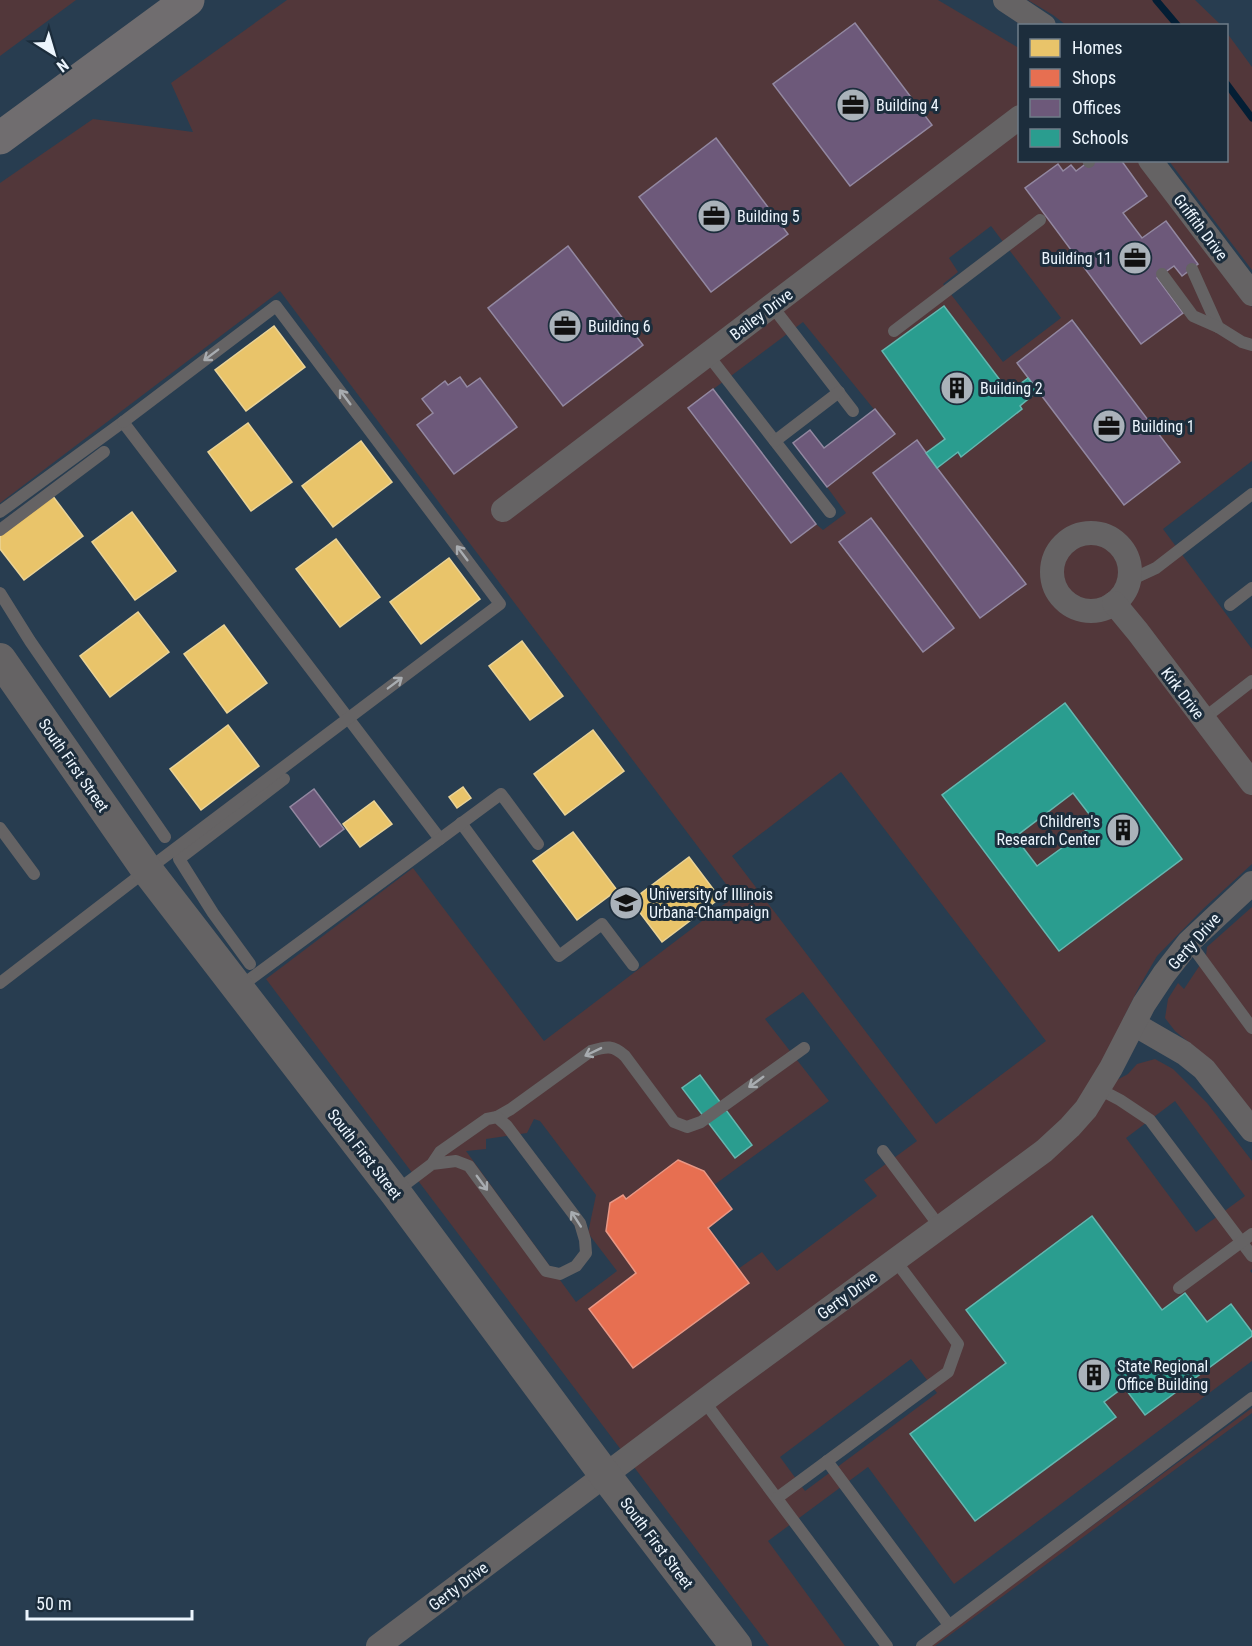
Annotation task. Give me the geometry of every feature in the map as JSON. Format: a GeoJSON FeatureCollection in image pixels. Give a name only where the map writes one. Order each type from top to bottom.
{"type":"FeatureCollection","features":[{"type":"Feature","properties":{"kind":"main road"},"geometry":{"type":"LineString","coordinates":[[0,138],[188,0]]}},
{"type":"Feature","properties":{"kind":"street"},"geometry":{"type":"LineString","coordinates":[[1005,0],[1041,24]]}},
{"type":"Feature","properties":{"kind":"street","name":"Bailey Drive"},"geometry":{"type":"LineString","coordinates":[[503,510],[1018,119]]}},
{"type":"Feature","properties":{"kind":"street","name":"Griffith Drive"},"geometry":{"type":"LineString","coordinates":[[1152,162],[1252,294]]}},
{"type":"Feature","properties":{"kind":"street"},"geometry":{"type":"LineString","coordinates":[[1085,533],[1110,538],[1127,556],[1130,569],[1128,581],[1120,597],[1114,603],[1102,609],[1090,611],[1077,609],[1066,602],[1052,581],[1055,556],[1073,537],[1085,533]]}},
{"type":"Feature","properties":{"kind":"street","name":"Kirk Drive"},"geometry":{"type":"LineString","coordinates":[[1114,603],[1252,783]]}},
{"type":"Feature","properties":{"kind":"street","name":"South First Street"},"geometry":{"type":"LineString","coordinates":[[0,659],[147,870],[243,976],[395,1192],[605,1475],[736,1646]]}},
{"type":"Feature","properties":{"kind":"street","name":"Gerty Drive"},"geometry":{"type":"LineString","coordinates":[[378,1646],[704,1401],[1044,1151],[1086,1109],[1144,1005],[1164,974],[1189,942],[1252,883]]}},
{"type":"Feature","properties":{"kind":"street"},"geometry":{"type":"LineString","coordinates":[[1134,1024],[1184,1053],[1204,1070],[1252,1130]]}},
{"type":"Feature","properties":{"kind":"lane"},"geometry":{"type":"LineString","coordinates":[[894,331],[1040,220]]}},
{"type":"Feature","properties":{"kind":"lane"},"geometry":{"type":"LineString","coordinates":[[1192,269],[1218,327]]}},
{"type":"Feature","properties":{"kind":"lane"},"geometry":{"type":"LineString","coordinates":[[1162,274],[1193,316],[1252,345]]}},
{"type":"Feature","properties":{"kind":"lane"},"geometry":{"type":"LineString","coordinates":[[0,512],[276,306],[500,604],[0,983]]}},
{"type":"Feature","properties":{"kind":"lane"},"geometry":{"type":"LineString","coordinates":[[772,306],[853,411]]}},
{"type":"Feature","properties":{"kind":"lane"},"geometry":{"type":"LineString","coordinates":[[708,355],[830,512]]}},
{"type":"Feature","properties":{"kind":"lane"},"geometry":{"type":"LineString","coordinates":[[775,441],[839,392]]}},
{"type":"Feature","properties":{"kind":"lane"},"geometry":{"type":"LineString","coordinates":[[123,422],[440,839]]}},
{"type":"Feature","properties":{"kind":"lane"},"geometry":{"type":"LineString","coordinates":[[0,530],[104,452]]}},
{"type":"Feature","properties":{"kind":"lane"},"geometry":{"type":"LineString","coordinates":[[1128,581],[1156,568],[1252,494]]}},
{"type":"Feature","properties":{"kind":"lane"},"geometry":{"type":"LineString","coordinates":[[1230,605],[1252,588]]}},
{"type":"Feature","properties":{"kind":"lane"},"geometry":{"type":"LineString","coordinates":[[0,593],[30,641],[165,837]]}},
{"type":"Feature","properties":{"kind":"lane"},"geometry":{"type":"LineString","coordinates":[[1203,719],[1252,681]]}},
{"type":"Feature","properties":{"kind":"lane"},"geometry":{"type":"LineString","coordinates":[[284,779],[179,859],[213,912],[243,976],[501,794],[538,844]]}},
{"type":"Feature","properties":{"kind":"lane"},"geometry":{"type":"LineString","coordinates":[[461,823],[559,956],[602,924],[633,965]]}},
{"type":"Feature","properties":{"kind":"lane"},"geometry":{"type":"LineString","coordinates":[[0,828],[34,874]]}},
{"type":"Feature","properties":{"kind":"lane"},"geometry":{"type":"LineString","coordinates":[[1189,942],[1252,1028]]}},
{"type":"Feature","properties":{"kind":"lane"},"geometry":{"type":"LineString","coordinates":[[395,1192],[432,1164],[440,1152],[487,1119],[497,1117],[511,1109],[591,1050],[604,1046],[616,1048],[625,1056],[674,1122],[687,1127],[701,1122],[804,1048]]}},
{"type":"Feature","properties":{"kind":"lane"},"geometry":{"type":"LineString","coordinates":[[1099,1089],[1150,1120],[1252,1256]]}},
{"type":"Feature","properties":{"kind":"lane"},"geometry":{"type":"LineString","coordinates":[[432,1164],[456,1161],[469,1166],[546,1271],[560,1274],[576,1266],[586,1253],[580,1223],[507,1126],[497,1117]]}},
{"type":"Feature","properties":{"kind":"lane"},"geometry":{"type":"LineString","coordinates":[[883,1151],[940,1227]]}},
{"type":"Feature","properties":{"kind":"lane"},"geometry":{"type":"LineString","coordinates":[[1179,1288],[1252,1234]]}},
{"type":"Feature","properties":{"kind":"lane"},"geometry":{"type":"LineString","coordinates":[[777,1498],[948,1372],[958,1344],[895,1260]]}},
{"type":"Feature","properties":{"kind":"lane"},"geometry":{"type":"LineString","coordinates":[[922,1646],[1252,1398]]}},
{"type":"Feature","properties":{"kind":"lane"},"geometry":{"type":"LineString","coordinates":[[704,1401],[887,1646]]}},
{"type":"Feature","properties":{"kind":"lane"},"geometry":{"type":"LineString","coordinates":[[827,1461],[950,1625]]}},
{"type":"Feature","properties":{"kind":"shaded area","name":"University of Illinois Urbana-Champaign"},"geometry":{"type":"Polygon","coordinates":[[[0,0],[1252,0],[1252,1646],[0,1646],[0,0]]]}},
{"type":"Feature","properties":{"kind":"shaded area"},"geometry":{"type":"Polygon","coordinates":[[[0,0],[76,0],[0,56],[0,0]]]}},
{"type":"Feature","properties":{"kind":"shaded area"},"geometry":{"type":"Polygon","coordinates":[[[287,0],[938,0],[1018,47],[1018,162],[1090,162],[1076,171],[1071,165],[1063,171],[1141,344],[1182,313],[1157,278],[1174,266],[1182,276],[1198,264],[1166,221],[1142,238],[1123,213],[1147,196],[1122,162],[1141,162],[1252,307],[1252,461],[1163,529],[1252,649],[1252,864],[1157,956],[1123,1019],[1100,1089],[1128,1074],[1137,1064],[1155,1059],[1173,1069],[1207,1103],[1252,1161],[1252,1269],[1250,1271],[1252,1273],[1252,1332],[1231,1304],[1207,1322],[1185,1293],[1162,1310],[1092,1216],[967,1310],[1006,1363],[910,1434],[975,1521],[1115,1418],[1104,1402],[1124,1387],[1145,1415],[1252,1336],[1252,1361],[954,1584],[868,1467],[768,1541],[845,1646],[769,1646],[266,979],[413,868],[544,1041],[735,896],[280,291],[0,503],[0,183],[93,119],[193,132],[171,83],[287,0]],[[716,139],[639,197],[711,292],[788,234],[716,139]],[[991,226],[949,258],[958,272],[943,284],[1003,362],[1061,318],[991,226]],[[567,247],[488,308],[563,406],[567,247]],[[944,306],[882,351],[945,439],[926,453],[917,440],[874,474],[980,618],[1026,584],[937,468],[1022,409],[1020,406],[1038,391],[1124,505],[1180,462],[1073,320],[1017,362],[1028,378],[1009,392],[944,306]],[[803,322],[688,408],[791,543],[816,524],[823,530],[846,513],[827,487],[894,434],[803,322]],[[1065,704],[942,796],[1059,951],[1181,859],[1065,704]],[[841,772],[732,856],[936,1124],[1046,1041],[841,772]],[[803,992],[765,1019],[829,1101],[714,1185],[704,1171],[678,1160],[626,1199],[623,1195],[610,1203],[606,1231],[636,1273],[589,1309],[633,1368],[749,1284],[738,1269],[762,1252],[777,1271],[877,1196],[864,1180],[917,1141],[803,992]],[[1175,1101],[1126,1138],[1196,1232],[1245,1196],[1175,1101]],[[534,1119],[527,1133],[486,1139],[486,1149],[466,1151],[576,1302],[617,1271],[588,1233],[596,1195],[540,1121],[534,1119]],[[911,1359],[780,1457],[805,1491],[937,1393],[911,1359]]]}},
{"type":"Feature","properties":{"kind":"shaded area"},"geometry":{"type":"Polygon","coordinates":[[[1028,0],[1195,0],[1220,24],[1065,24],[1028,0]]]}},
{"type":"Feature","properties":{"kind":"shaded area"},"geometry":{"type":"Polygon","coordinates":[[[1228,34],[1252,67],[1252,270],[1170,162],[1228,162],[1228,34]]]}},
{"type":"Feature","properties":{"kind":"shaded area"},"geometry":{"type":"Polygon","coordinates":[[[1073,793],[1096,823],[1037,866],[1015,837],[1073,793]]]}},
{"type":"Feature","properties":{"kind":"shaded area"},"geometry":{"type":"Polygon","coordinates":[[[1252,907],[1252,1112],[1214,1063],[1175,1031],[1165,1018],[1168,999],[1178,983],[1184,989],[1206,956],[1207,947],[1252,907]]]}},
{"type":"Feature","properties":{"kind":"shaded area"},"geometry":{"type":"Polygon","coordinates":[[[1252,1408],[1252,1413],[935,1646],[929,1646],[1252,1408]]]}},
{"type":"Feature","properties":{"kind":"building: Homes"},"geometry":{"type":"Polygon","coordinates":[[[274,326],[305,367],[246,411],[215,370],[274,326]]]}},
{"type":"Feature","properties":{"kind":"building: Homes"},"geometry":{"type":"Polygon","coordinates":[[[248,423],[292,482],[251,511],[208,452],[248,423]]]}},
{"type":"Feature","properties":{"kind":"building: Homes"},"geometry":{"type":"Polygon","coordinates":[[[361,441],[392,482],[333,527],[302,486],[361,441]]]}},
{"type":"Feature","properties":{"kind":"building: Homes"},"geometry":{"type":"Polygon","coordinates":[[[52,495],[83,536],[24,580],[0,549],[0,534],[52,495]]]}},
{"type":"Feature","properties":{"kind":"building: Homes"},"geometry":{"type":"Polygon","coordinates":[[[132,512],[176,571],[135,600],[92,542],[132,512]]]}},
{"type":"Feature","properties":{"kind":"building: Homes"},"geometry":{"type":"Polygon","coordinates":[[[336,539],[380,597],[340,627],[296,569],[336,539]]]}},
{"type":"Feature","properties":{"kind":"building: Homes"},"geometry":{"type":"Polygon","coordinates":[[[449,558],[480,599],[421,644],[390,602],[449,558]]]}},
{"type":"Feature","properties":{"kind":"building: Homes"},"geometry":{"type":"Polygon","coordinates":[[[138,612],[169,652],[110,697],[80,656],[138,612]]]}},
{"type":"Feature","properties":{"kind":"building: Homes"},"geometry":{"type":"Polygon","coordinates":[[[224,625],[267,683],[227,713],[184,654],[224,625]]]}},
{"type":"Feature","properties":{"kind":"building: Homes"},"geometry":{"type":"Polygon","coordinates":[[[522,641],[563,696],[530,720],[489,666],[522,641]]]}},
{"type":"Feature","properties":{"kind":"building: Homes"},"geometry":{"type":"Polygon","coordinates":[[[228,725],[259,766],[201,810],[170,769],[228,725]]]}},
{"type":"Feature","properties":{"kind":"building: Homes"},"geometry":{"type":"Polygon","coordinates":[[[593,730],[624,771],[565,815],[534,774],[593,730]]]}},
{"type":"Feature","properties":{"kind":"building: Homes"},"geometry":{"type":"Polygon","coordinates":[[[463,787],[471,798],[457,808],[449,797],[463,787]]]}},
{"type":"Feature","properties":{"kind":"building: Homes"},"geometry":{"type":"Polygon","coordinates":[[[374,801],[392,824],[360,847],[343,824],[374,801]]]}},
{"type":"Feature","properties":{"kind":"building: Homes"},"geometry":{"type":"Polygon","coordinates":[[[573,832],[617,890],[577,920],[533,861],[573,832]]]}},
{"type":"Feature","properties":{"kind":"building: Homes"},"geometry":{"type":"Polygon","coordinates":[[[689,857],[720,898],[662,942],[631,901],[689,857]]]}},
{"type":"Feature","properties":{"kind":"building: Shops"},"geometry":{"type":"Polygon","coordinates":[[[678,1160],[704,1171],[732,1209],[708,1228],[749,1283],[633,1368],[589,1309],[636,1273],[606,1231],[610,1203],[623,1195],[626,1199],[678,1160]]]}},
{"type":"Feature","properties":{"kind":"building: Offices","name":"Building 4"},"geometry":{"type":"Polygon","coordinates":[[[855,23],[932,125],[850,186],[773,84],[855,23]]]}},
{"type":"Feature","properties":{"kind":"building: Offices","name":"Building 5"},"geometry":{"type":"Polygon","coordinates":[[[716,138],[788,234],[711,292],[639,197],[716,138]]]}},
{"type":"Feature","properties":{"kind":"building: Offices","name":"Building 11"},"geometry":{"type":"Polygon","coordinates":[[[1088,162],[1122,162],[1147,196],[1123,213],[1142,238],[1166,221],[1198,264],[1182,276],[1174,266],[1157,278],[1183,313],[1141,344],[1025,188],[1058,164],[1063,171],[1071,165],[1076,171],[1088,162]]]}},
{"type":"Feature","properties":{"kind":"building: Offices","name":"Building 6"},"geometry":{"type":"Polygon","coordinates":[[[568,246],[643,345],[563,406],[488,308],[568,246]]]}},
{"type":"Feature","properties":{"kind":"building: Offices","name":"Building 1"},"geometry":{"type":"Polygon","coordinates":[[[1072,320],[1180,462],[1124,505],[1017,363],[1072,320]]]}},
{"type":"Feature","properties":{"kind":"building: Offices"},"geometry":{"type":"Polygon","coordinates":[[[460,377],[467,387],[480,378],[517,427],[454,474],[417,425],[433,413],[422,399],[445,381],[448,385],[460,377]]]}},
{"type":"Feature","properties":{"kind":"building: Offices"},"geometry":{"type":"Polygon","coordinates":[[[713,389],[816,524],[791,543],[688,408],[713,389]]]}},
{"type":"Feature","properties":{"kind":"building: Offices"},"geometry":{"type":"Polygon","coordinates":[[[875,409],[895,434],[827,487],[793,443],[810,430],[824,448],[875,409]]]}},
{"type":"Feature","properties":{"kind":"building: Offices"},"geometry":{"type":"Polygon","coordinates":[[[917,440],[1026,584],[980,618],[873,473],[917,440]]]}},
{"type":"Feature","properties":{"kind":"building: Offices"},"geometry":{"type":"Polygon","coordinates":[[[871,518],[954,628],[923,652],[839,542],[871,518]]]}},
{"type":"Feature","properties":{"kind":"building: Offices"},"geometry":{"type":"Polygon","coordinates":[[[314,789],[344,829],[320,847],[290,807],[314,789]]]}},
{"type":"Feature","properties":{"kind":"building: Schools","name":"Building 2"},"geometry":{"type":"Polygon","coordinates":[[[944,306],[1009,392],[1028,378],[1038,391],[1020,406],[1022,409],[961,457],[958,452],[937,468],[926,453],[945,439],[882,351],[944,306]]]}},
{"type":"Feature","properties":{"kind":"building: Schools","name":"Children's Research Center"},"geometry":{"type":"Polygon","coordinates":[[[1065,703],[1182,859],[1059,951],[942,795],[1065,703]],[[1073,793],[1015,837],[1037,866],[1096,823],[1073,793]]]}},
{"type":"Feature","properties":{"kind":"building: Schools"},"geometry":{"type":"Polygon","coordinates":[[[700,1075],[752,1145],[735,1158],[682,1088],[700,1075]]]}},
{"type":"Feature","properties":{"kind":"building: Schools","name":"State Regional Office Building"},"geometry":{"type":"Polygon","coordinates":[[[1092,1216],[1162,1310],[1185,1293],[1207,1322],[1231,1304],[1252,1332],[1252,1336],[1145,1415],[1124,1387],[1104,1402],[1116,1417],[975,1521],[910,1434],[1006,1363],[966,1310],[1092,1216]]]}},
{"type":"Feature","properties":{"kind":"waterway"},"geometry":{"type":"LineString","coordinates":[[1156,0],[1176,24]]}},
{"type":"Feature","properties":{"kind":"waterway"},"geometry":{"type":"LineString","coordinates":[[1228,86],[1252,118]]}},
{"type":"Feature","properties":{"kind":"place","name":"Building 4"},"geometry":{"type":"Point","coordinates":[853,105]}},
{"type":"Feature","properties":{"kind":"place","name":"Building 5"},"geometry":{"type":"Point","coordinates":[714,216]}},
{"type":"Feature","properties":{"kind":"place","name":"Building 11"},"geometry":{"type":"Point","coordinates":[1135,258]}},
{"type":"Feature","properties":{"kind":"place","name":"Building 6"},"geometry":{"type":"Point","coordinates":[565,326]}},
{"type":"Feature","properties":{"kind":"place","name":"Building 2"},"geometry":{"type":"Point","coordinates":[957,388]}},
{"type":"Feature","properties":{"kind":"place","name":"Building 1"},"geometry":{"type":"Point","coordinates":[1109,426]}},
{"type":"Feature","properties":{"kind":"place","name":"Children's Research Center"},"geometry":{"type":"Point","coordinates":[1123,830]}},
{"type":"Feature","properties":{"kind":"place","name":"University of Illinois Urbana-Champaign"},"geometry":{"type":"Point","coordinates":[626,903]}},
{"type":"Feature","properties":{"kind":"place","name":"State Regional Office Building"},"geometry":{"type":"Point","coordinates":[1094,1375]}}]}
